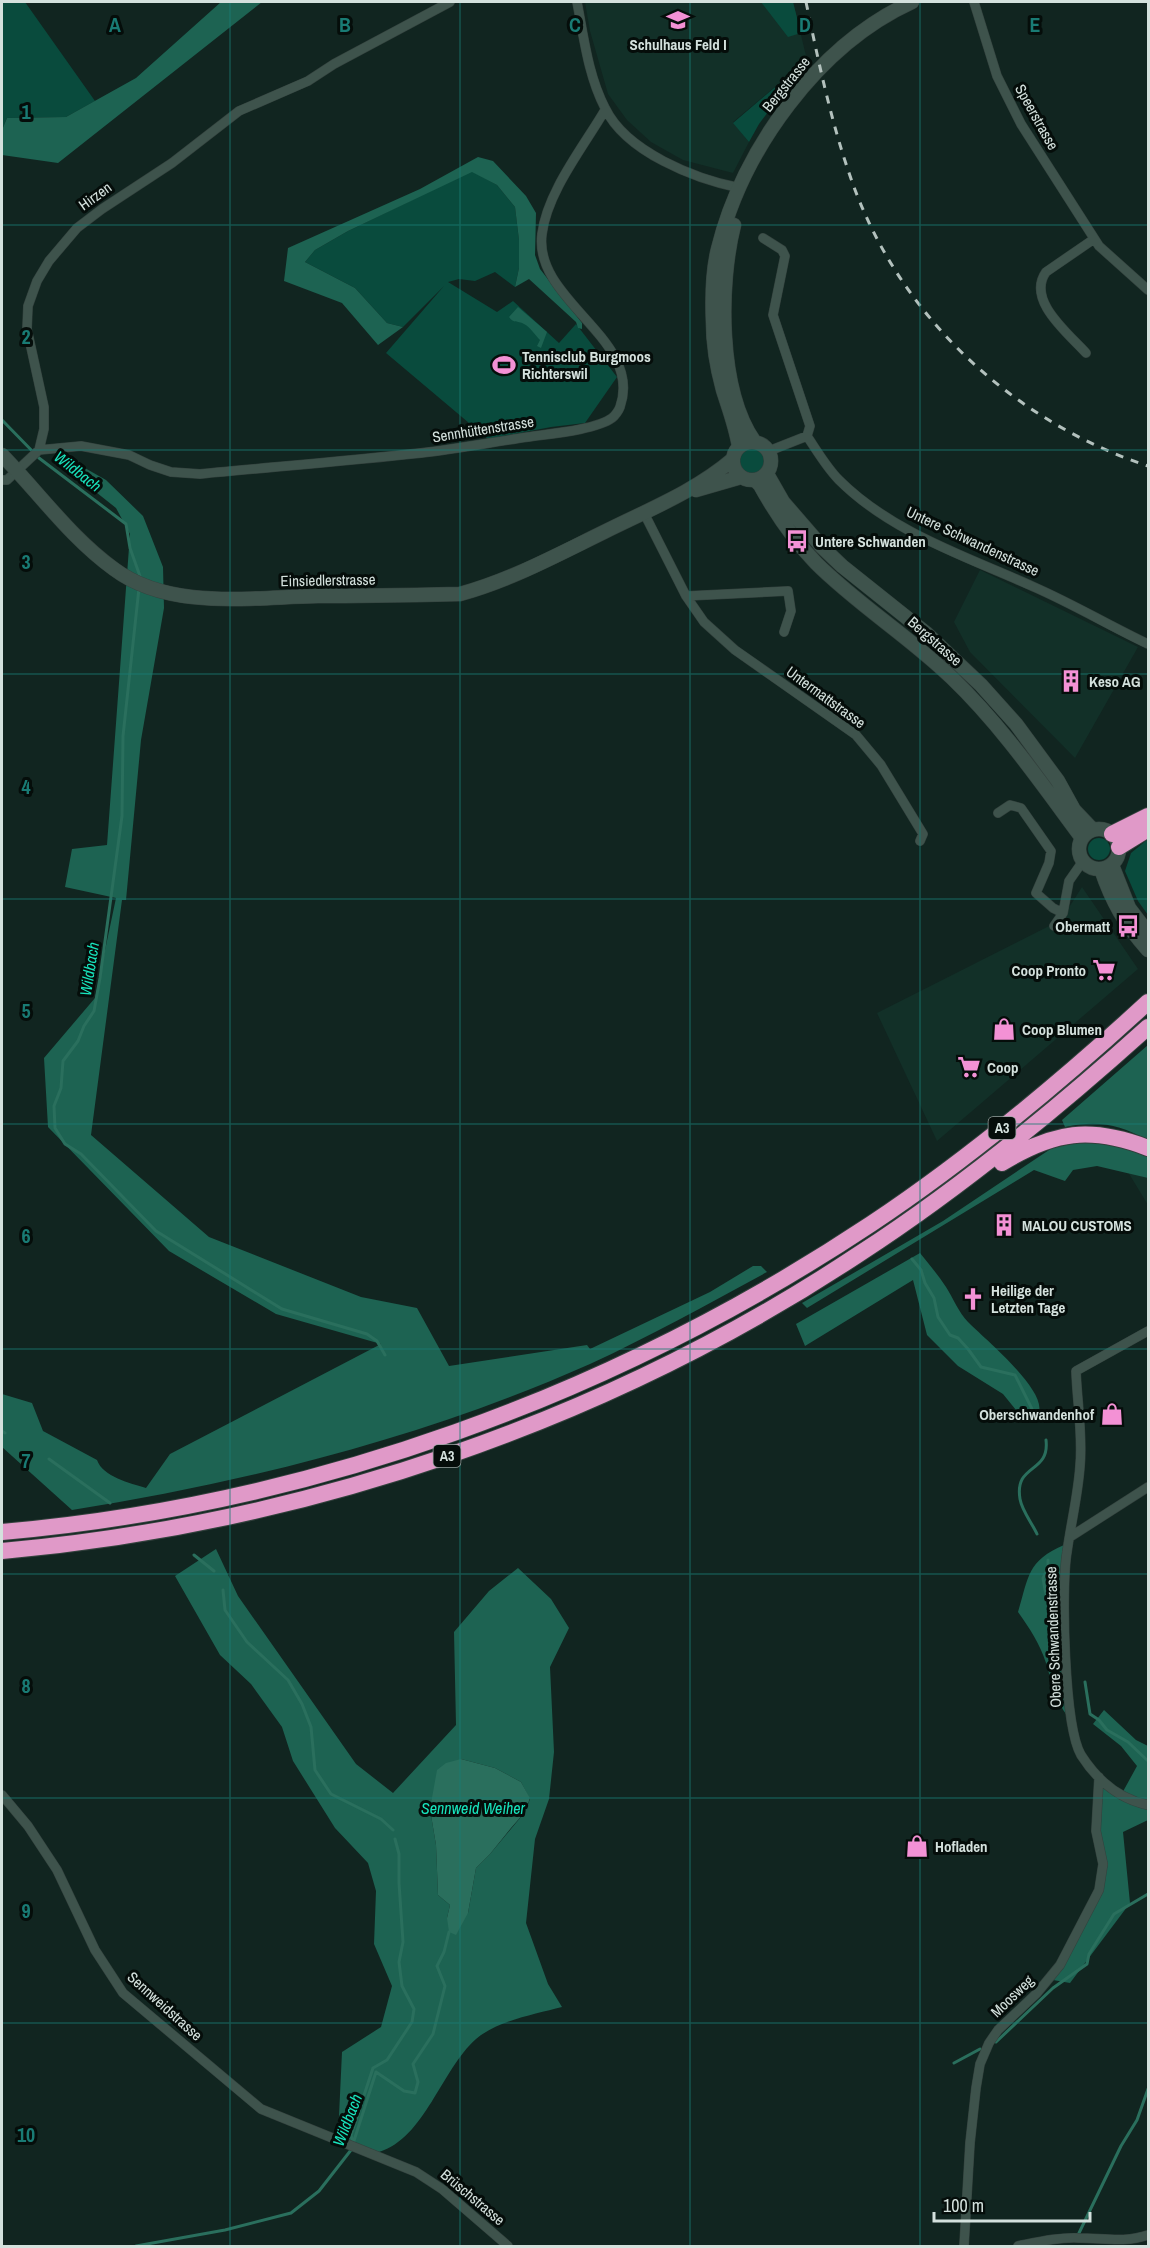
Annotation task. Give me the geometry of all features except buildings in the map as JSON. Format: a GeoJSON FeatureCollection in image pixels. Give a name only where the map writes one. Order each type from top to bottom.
{"type":"FeatureCollection","features":[{"type":"Feature","properties":{"kind":"highway"},"geometry":{"type":"LineString","coordinates":[[1116,840],[1149,816]]}},
{"type":"Feature","properties":{"kind":"highway"},"geometry":{"type":"LineString","coordinates":[[1116,840],[1149,829]]}},
{"type":"Feature","properties":{"kind":"highway","name":"A3"},"geometry":{"type":"LineString","coordinates":[[2,1532],[158,1511],[314,1476],[451,1435],[536,1402],[623,1364],[712,1320],[772,1286],[903,1202],[1011,1120],[1149,1002]]}},
{"type":"Feature","properties":{"kind":"highway","name":"A3"},"geometry":{"type":"LineString","coordinates":[[2,1551],[116,1537],[225,1517],[306,1498],[383,1476],[495,1438],[628,1383],[716,1339],[823,1277],[922,1212],[1017,1140],[1149,1027]]}},
{"type":"Feature","properties":{"kind":"highway"},"geometry":{"type":"LineString","coordinates":[[922,1212],[1022,1152],[1057,1137],[1099,1134],[1149,1148]]}},
{"type":"Feature","properties":{"kind":"main road","name":"Bergstrasse"},"geometry":{"type":"LineString","coordinates":[[903,3],[837,52],[800,88],[772,128],[733,199],[718,250],[713,288],[713,315],[716,356],[722,387],[736,428],[735,469],[754,477],[783,502],[822,547],[842,566],[926,633],[981,685],[1016,724],[1048,767],[1088,834]]}},
{"type":"Feature","properties":{"kind":"main road","name":"Bergstrasse"},"geometry":{"type":"LineString","coordinates":[[740,188],[740,205],[727,261],[724,320],[731,379],[744,425],[754,441]]}},
{"type":"Feature","properties":{"kind":"main road"},"geometry":{"type":"LineString","coordinates":[[736,453],[748,442],[754,441],[764,445],[769,451],[772,464],[754,477]]}},
{"type":"Feature","properties":{"kind":"main road","name":"Einsiedlerstrasse"},"geometry":{"type":"LineString","coordinates":[[2,455],[97,555],[115,570],[142,584],[166,592],[218,598],[460,594],[528,569],[644,513],[685,492],[718,471],[736,453]]}},
{"type":"Feature","properties":{"kind":"main road","name":"Einsiedlerstrasse"},"geometry":{"type":"LineString","coordinates":[[685,492],[754,477]]}},
{"type":"Feature","properties":{"kind":"main road"},"geometry":{"type":"LineString","coordinates":[[1107,830],[1116,840],[1118,857],[1106,867],[1094,869],[1083,861],[1079,849],[1088,834],[1107,830]]}},
{"type":"Feature","properties":{"kind":"main road"},"geometry":{"type":"LineString","coordinates":[[1106,867],[1129,908],[1149,933]]}},
{"type":"Feature","properties":{"kind":"main road"},"geometry":{"type":"LineString","coordinates":[[1106,867],[1112,902],[1128,926],[1149,950]]}},
{"type":"Feature","properties":{"kind":"street","name":"Hirzen"},"geometry":{"type":"LineString","coordinates":[[39,450],[44,429],[44,407],[27,329],[28,306],[37,281],[49,261],[77,228],[172,162],[239,111],[308,81],[334,64],[450,2]]}},
{"type":"Feature","properties":{"kind":"street"},"geometry":{"type":"LineString","coordinates":[[577,2],[586,57],[605,110],[634,142],[656,157],[704,179],[740,188]]}},
{"type":"Feature","properties":{"kind":"street","name":"Speerstrasse"},"geometry":{"type":"LineString","coordinates":[[974,2],[997,76],[1021,124],[1094,238],[1122,268],[1149,290]]}},
{"type":"Feature","properties":{"kind":"street","name":"Sennhüttenstrasse"},"geometry":{"type":"LineString","coordinates":[[39,450],[81,446],[103,448],[129,454],[150,465],[171,472],[200,474],[423,453],[575,430],[612,418],[620,409],[622,392],[621,371],[614,354],[549,273],[542,256],[542,236],[546,214],[553,197],[605,110]]}},
{"type":"Feature","properties":{"kind":"street","name":"Untere Schwandenstrasse"},"geometry":{"type":"LineString","coordinates":[[764,238],[782,250],[785,256],[773,315],[810,426],[807,436],[838,479],[873,508],[896,522],[957,554],[1033,586],[1149,644]]}},
{"type":"Feature","properties":{"kind":"street"},"geometry":{"type":"LineString","coordinates":[[1086,353],[1044,306],[1040,291],[1042,277],[1046,272],[1094,238]]}},
{"type":"Feature","properties":{"kind":"street"},"geometry":{"type":"LineString","coordinates":[[769,451],[807,436]]}},
{"type":"Feature","properties":{"kind":"street"},"geometry":{"type":"LineString","coordinates":[[2,480],[7,480],[39,450]]}},
{"type":"Feature","properties":{"kind":"street","name":"Untermattstrasse"},"geometry":{"type":"LineString","coordinates":[[644,513],[686,596],[704,622],[726,642],[856,735],[881,765],[905,804],[923,834],[920,841]]}},
{"type":"Feature","properties":{"kind":"street"},"geometry":{"type":"LineString","coordinates":[[686,596],[788,591],[791,611],[784,632]]}},
{"type":"Feature","properties":{"kind":"street"},"geometry":{"type":"LineString","coordinates":[[998,813],[1010,805],[1021,808],[1051,851],[1049,863],[1036,893],[1063,914]]}},
{"type":"Feature","properties":{"kind":"street"},"geometry":{"type":"LineString","coordinates":[[1054,926],[1063,914],[1069,881],[1083,861]]}},
{"type":"Feature","properties":{"kind":"street","name":"Obere Schwandenstrasse"},"geometry":{"type":"LineString","coordinates":[[1149,1331],[1076,1371],[1080,1464],[1064,1578],[1065,1641],[1071,1723],[1081,1754],[1113,1791],[1128,1799],[1149,1804]]}},
{"type":"Feature","properties":{"kind":"street"},"geometry":{"type":"LineString","coordinates":[[1071,1537],[1149,1486]]}},
{"type":"Feature","properties":{"kind":"street","name":"Moosweg"},"geometry":{"type":"LineString","coordinates":[[964,2247],[968,2211],[970,2143],[980,2064],[989,2043],[998,2030],[1037,1994],[1060,1965],[1099,1890],[1102,1864],[1096,1831],[1099,1777]]}},
{"type":"Feature","properties":{"kind":"street","name":"Sennweidstrasse"},"geometry":{"type":"LineString","coordinates":[[2,1796],[28,1826],[57,1870],[95,1950],[123,1993],[261,2109],[384,2158]]}},
{"type":"Feature","properties":{"kind":"street","name":"Brüschstrasse"},"geometry":{"type":"LineString","coordinates":[[384,2158],[416,2172],[442,2189],[508,2247]]}},
{"type":"Feature","properties":{"kind":"street"},"geometry":{"type":"LineString","coordinates":[[1018,2247],[1065,2238],[1121,2241],[1149,2235]]}},
{"type":"Feature","properties":{"kind":"shaded area"},"geometry":{"type":"Polygon","coordinates":[[[2,2],[25,2],[95,101],[66,117],[7,118],[2,130],[2,2]]]}},
{"type":"Feature","properties":{"kind":"shaded area"},"geometry":{"type":"Polygon","coordinates":[[[221,2],[262,2],[58,163],[2,155],[2,130],[7,118],[66,117],[136,78],[221,2]]]}},
{"type":"Feature","properties":{"kind":"shaded area"},"geometry":{"type":"Polygon","coordinates":[[[585,2],[793,2],[807,60],[733,122],[749,142],[733,173],[683,160],[651,142],[627,120],[608,94],[590,31],[585,2]]]}},
{"type":"Feature","properties":{"kind":"shaded area"},"geometry":{"type":"Polygon","coordinates":[[[761,2],[793,2],[801,33],[788,37],[761,2]]]}},
{"type":"Feature","properties":{"kind":"shaded area"},"geometry":{"type":"Polygon","coordinates":[[[807,60],[759,124],[749,142],[733,123],[807,60]]]}},
{"type":"Feature","properties":{"kind":"shaded area"},"geometry":{"type":"Polygon","coordinates":[[[478,157],[493,161],[526,196],[536,213],[535,255],[540,269],[582,323],[582,329],[578,328],[576,322],[529,279],[515,287],[519,268],[519,240],[515,207],[497,185],[472,172],[348,231],[315,250],[305,262],[355,288],[387,323],[403,327],[378,345],[342,303],[284,281],[288,248],[420,189],[478,157]]]}},
{"type":"Feature","properties":{"kind":"shaded area"},"geometry":{"type":"Polygon","coordinates":[[[472,171],[497,185],[515,207],[519,240],[519,268],[515,287],[495,272],[475,281],[459,279],[448,282],[497,312],[513,301],[559,343],[576,324],[617,377],[585,423],[488,439],[386,353],[444,286],[403,327],[387,323],[355,288],[305,262],[315,250],[348,231],[472,171]]]}},
{"type":"Feature","properties":{"kind":"shaded area"},"geometry":{"type":"Polygon","coordinates":[[[518,307],[547,332],[541,348],[537,346],[540,340],[528,327],[509,317],[518,307]]]}},
{"type":"Feature","properties":{"kind":"shaded area"},"geometry":{"type":"Polygon","coordinates":[[[752,449],[757,450],[763,456],[763,466],[757,472],[752,473],[747,472],[741,466],[740,461],[741,456],[747,450],[752,449]]]}},
{"type":"Feature","properties":{"kind":"shaded area"},"geometry":{"type":"Polygon","coordinates":[[[62,455],[106,480],[143,516],[163,567],[164,608],[141,740],[126,900],[122,900],[91,1135],[209,1237],[361,1297],[417,1308],[449,1366],[587,1345],[590,1349],[710,1292],[753,1266],[761,1266],[767,1272],[679,1320],[590,1364],[528,1390],[400,1435],[270,1471],[138,1499],[72,1510],[2,1447],[2,1394],[32,1403],[43,1431],[97,1460],[100,1466],[111,1475],[146,1488],[170,1454],[381,1344],[276,1314],[169,1251],[48,1127],[44,1058],[95,998],[116,898],[65,887],[72,849],[107,845],[130,534],[116,508],[53,458],[62,455]]]}},
{"type":"Feature","properties":{"kind":"shaded area"},"geometry":{"type":"Polygon","coordinates":[[[980,570],[1138,647],[1075,758],[970,652],[954,622],[980,570]]]}},
{"type":"Feature","properties":{"kind":"shaded area"},"geometry":{"type":"Polygon","coordinates":[[[1099,838],[1107,841],[1110,849],[1107,857],[1099,860],[1091,857],[1088,849],[1091,841],[1099,838]]]}},
{"type":"Feature","properties":{"kind":"shaded area"},"geometry":{"type":"Polygon","coordinates":[[[1148,839],[1148,915],[1138,901],[1125,871],[1131,853],[1148,839]]]}},
{"type":"Feature","properties":{"kind":"shaded area"},"geometry":{"type":"Polygon","coordinates":[[[1082,887],[1138,969],[937,1141],[877,1013],[1061,920],[1082,887]]]}},
{"type":"Feature","properties":{"kind":"shaded area"},"geometry":{"type":"Polygon","coordinates":[[[1148,1045],[1148,1140],[1127,1130],[1108,1125],[1088,1124],[1065,1127],[1062,1120],[1148,1045]]]}},
{"type":"Feature","properties":{"kind":"shaded area"},"geometry":{"type":"Polygon","coordinates":[[[1083,1140],[1096,1140],[1148,1155],[1148,1178],[1097,1166],[1073,1170],[1065,1181],[1034,1170],[807,1308],[802,1303],[943,1221],[1052,1148],[1083,1140]]]}},
{"type":"Feature","properties":{"kind":"shaded area"},"geometry":{"type":"Polygon","coordinates":[[[1128,1172],[1148,1178],[1148,1205],[1128,1172]]]}},
{"type":"Feature","properties":{"kind":"shaded area"},"geometry":{"type":"Polygon","coordinates":[[[920,1253],[943,1283],[965,1318],[1020,1373],[1032,1389],[1039,1404],[1037,1415],[1025,1421],[1003,1394],[958,1366],[927,1335],[913,1280],[805,1346],[796,1324],[920,1253]]]}},
{"type":"Feature","properties":{"kind":"shaded area"},"geometry":{"type":"Polygon","coordinates":[[[1064,1545],[1068,1717],[1057,1698],[1041,1649],[1018,1612],[1031,1571],[1043,1557],[1064,1545]]]}},
{"type":"Feature","properties":{"kind":"shaded area"},"geometry":{"type":"Polygon","coordinates":[[[216,1549],[238,1596],[356,1764],[393,1793],[456,1725],[454,1632],[489,1591],[518,1568],[551,1599],[569,1628],[550,1667],[554,1752],[549,1799],[535,1839],[526,1923],[548,1984],[562,2007],[528,2015],[494,2027],[476,2039],[464,2052],[409,2133],[395,2144],[379,2152],[338,2137],[342,2052],[381,2027],[392,1986],[374,1944],[376,1891],[368,1863],[335,1828],[293,1761],[282,1727],[251,1684],[220,1655],[175,1576],[216,1549]],[[461,1759],[430,1809],[436,1845],[438,1895],[450,1905],[447,1918],[468,1913],[476,1868],[525,1812],[530,1799],[521,1782],[495,1768],[461,1759]]]}},
{"type":"Feature","properties":{"kind":"shaded area"},"geometry":{"type":"Polygon","coordinates":[[[1104,1710],[1136,1740],[1148,1746],[1148,1820],[1123,1832],[1130,1903],[1070,1983],[1053,1980],[1102,1890],[1099,1829],[1100,1782],[1120,1797],[1137,1766],[1121,1746],[1093,1724],[1104,1710]]]}},
{"type":"Feature","properties":{"kind":"water","name":"Sennweid Weiher"},"geometry":{"type":"Polygon","coordinates":[[[461,1759],[495,1768],[521,1782],[530,1798],[525,1812],[476,1868],[468,1913],[456,1935],[449,1932],[447,1918],[450,1905],[438,1895],[436,1845],[430,1809],[437,1770],[446,1763],[461,1759]]]}},
{"type":"Feature","properties":{"kind":"waterway","name":"Wildbach"},"geometry":{"type":"LineString","coordinates":[[2,420],[39,458],[126,524],[130,548],[141,579]]}},
{"type":"Feature","properties":{"kind":"waterway","name":"Wildbach"},"geometry":{"type":"LineString","coordinates":[[139,588],[123,736],[122,816],[100,978],[94,1011],[78,1041],[63,1061],[61,1088],[54,1106],[55,1128],[65,1144],[81,1154],[156,1231],[282,1309],[367,1334],[377,1341],[385,1355]]}},
{"type":"Feature","properties":{"kind":"waterway"},"geometry":{"type":"LineString","coordinates":[[912,1259],[921,1270],[925,1283],[934,1298],[938,1317],[950,1335],[958,1338],[981,1367],[1015,1375],[1032,1409]]}},
{"type":"Feature","properties":{"kind":"waterway"},"geometry":{"type":"LineString","coordinates":[[1037,1534],[1021,1503],[1020,1488],[1022,1479],[1043,1458],[1046,1451],[1046,1440]]}},
{"type":"Feature","properties":{"kind":"waterway"},"geometry":{"type":"LineString","coordinates":[[49,1459],[110,1503]]}},
{"type":"Feature","properties":{"kind":"waterway"},"geometry":{"type":"LineString","coordinates":[[194,1555],[214,1571]]}},
{"type":"Feature","properties":{"kind":"waterway"},"geometry":{"type":"LineString","coordinates":[[1048,1560],[1048,1568],[1043,1578],[1051,1611],[1054,1654],[1065,1701]]}},
{"type":"Feature","properties":{"kind":"waterway"},"geometry":{"type":"LineString","coordinates":[[223,1590],[225,1610],[247,1642],[288,1680],[302,1704],[311,1727],[315,1770],[331,1794],[381,1819],[393,1830]]}},
{"type":"Feature","properties":{"kind":"waterway"},"geometry":{"type":"LineString","coordinates":[[1085,1682],[1090,1714],[1107,1730],[1128,1742],[1148,1761]]}},
{"type":"Feature","properties":{"kind":"waterway"},"geometry":{"type":"LineString","coordinates":[[353,2143],[351,2135],[373,2068],[387,2060],[412,2022],[414,2009],[402,1986],[399,1962],[403,1942],[399,1854],[395,1839]]}},
{"type":"Feature","properties":{"kind":"waterway"},"geometry":{"type":"LineString","coordinates":[[996,2042],[1053,1988],[1087,1964],[1089,1954],[1114,1914],[1148,1894]]}},
{"type":"Feature","properties":{"kind":"waterway","name":"Wildbach"},"geometry":{"type":"LineString","coordinates":[[136,2246],[225,2230],[291,2213],[319,2191],[351,2150],[376,2072],[404,2091],[415,2093],[418,2082],[413,2064],[433,2034],[445,1986],[437,1966],[444,1952],[449,1932]]}},
{"type":"Feature","properties":{"kind":"waterway"},"geometry":{"type":"LineString","coordinates":[[954,2063],[980,2049]]}},
{"type":"Feature","properties":{"kind":"waterway"},"geometry":{"type":"LineString","coordinates":[[1079,2233],[1121,2146],[1137,2120],[1148,2089]]}},
{"type":"Feature","properties":{"kind":"railway"},"geometry":{"type":"LineString","coordinates":[[806,2],[827,95],[846,164],[875,235],[902,281],[933,322],[970,360],[1009,393],[1053,423],[1099,447],[1148,466]]}},
{"type":"Feature","properties":{"kind":"place","name":"Schulhaus Feld I"},"geometry":{"type":"Point","coordinates":[678,20]}},
{"type":"Feature","properties":{"kind":"place","name":"Tennisclub Burgmoos Richterswil"},"geometry":{"type":"Point","coordinates":[504,365]}},
{"type":"Feature","properties":{"kind":"place","name":"Untere Schwanden"},"geometry":{"type":"Point","coordinates":[797,541]}},
{"type":"Feature","properties":{"kind":"place","name":"Keso AG"},"geometry":{"type":"Point","coordinates":[1071,681]}},
{"type":"Feature","properties":{"kind":"place","name":"Obermatt"},"geometry":{"type":"Point","coordinates":[1128,926]}},
{"type":"Feature","properties":{"kind":"place","name":"Coop Pronto"},"geometry":{"type":"Point","coordinates":[1104,970]}},
{"type":"Feature","properties":{"kind":"place","name":"Coop Blumen"},"geometry":{"type":"Point","coordinates":[1004,1029]}},
{"type":"Feature","properties":{"kind":"place","name":"Coop"},"geometry":{"type":"Point","coordinates":[969,1067]}},
{"type":"Feature","properties":{"kind":"place","name":"MALOU CUSTOMS"},"geometry":{"type":"Point","coordinates":[1004,1225]}},
{"type":"Feature","properties":{"kind":"place","name":"Heilige der Letzten Tage"},"geometry":{"type":"Point","coordinates":[973,1299]}},
{"type":"Feature","properties":{"kind":"place","name":"Oberschwandenhof"},"geometry":{"type":"Point","coordinates":[1112,1414]}},
{"type":"Feature","properties":{"kind":"place","name":"Hofladen"},"geometry":{"type":"Point","coordinates":[917,1846]}}]}
